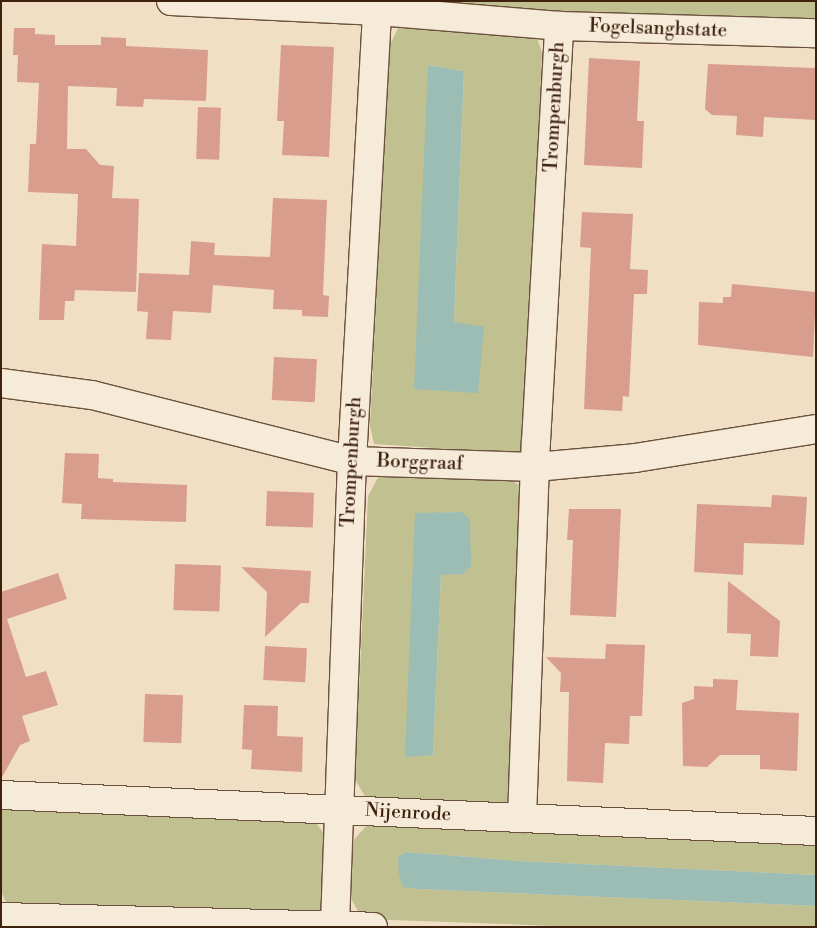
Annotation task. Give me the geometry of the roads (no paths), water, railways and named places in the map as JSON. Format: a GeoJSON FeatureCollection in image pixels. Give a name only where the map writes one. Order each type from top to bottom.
{"type":"FeatureCollection","features":[{"type":"Feature","properties":{"kind":"street","name":"Fogelsanghstate"},"geometry":{"type":"LineString","coordinates":[[171,1],[378,6],[559,26],[816,33]]}},
{"type":"Feature","properties":{"kind":"street","name":"Trompenburgh"},"geometry":{"type":"LineString","coordinates":[[336,924],[338,810],[352,461],[378,6]]}},
{"type":"Feature","properties":{"kind":"street","name":"Trompenburgh"},"geometry":{"type":"LineString","coordinates":[[522,818],[535,467],[559,26]]}},
{"type":"Feature","properties":{"kind":"street","name":"Borggraaf"},"geometry":{"type":"LineString","coordinates":[[1,383],[92,395],[352,461],[535,467],[635,458],[816,429]]}},
{"type":"Feature","properties":{"kind":"street","name":"Nijenrode"},"geometry":{"type":"LineString","coordinates":[[1,795],[816,831]]}},
{"type":"Feature","properties":{"kind":"street"},"geometry":{"type":"LineString","coordinates":[[1,917],[336,924],[373,927]]}},
{"type":"Feature","properties":{"kind":"street"},"geometry":{"type":"LineString","coordinates":[[1,923],[3,927]]}},
{"type":"Feature","properties":{"kind":"water"},"geometry":{"type":"Polygon","coordinates":[[[428,65],[464,71],[454,322],[484,327],[478,393],[414,389],[428,65]]]}},
{"type":"Feature","properties":{"kind":"water"},"geometry":{"type":"Polygon","coordinates":[[[462,512],[470,520],[471,566],[463,574],[441,575],[433,755],[405,757],[415,513],[462,512]]]}},
{"type":"Feature","properties":{"kind":"water"},"geometry":{"type":"Polygon","coordinates":[[[406,852],[519,861],[816,875],[816,906],[417,889],[403,887],[399,875],[398,857],[406,852]]]}}]}
